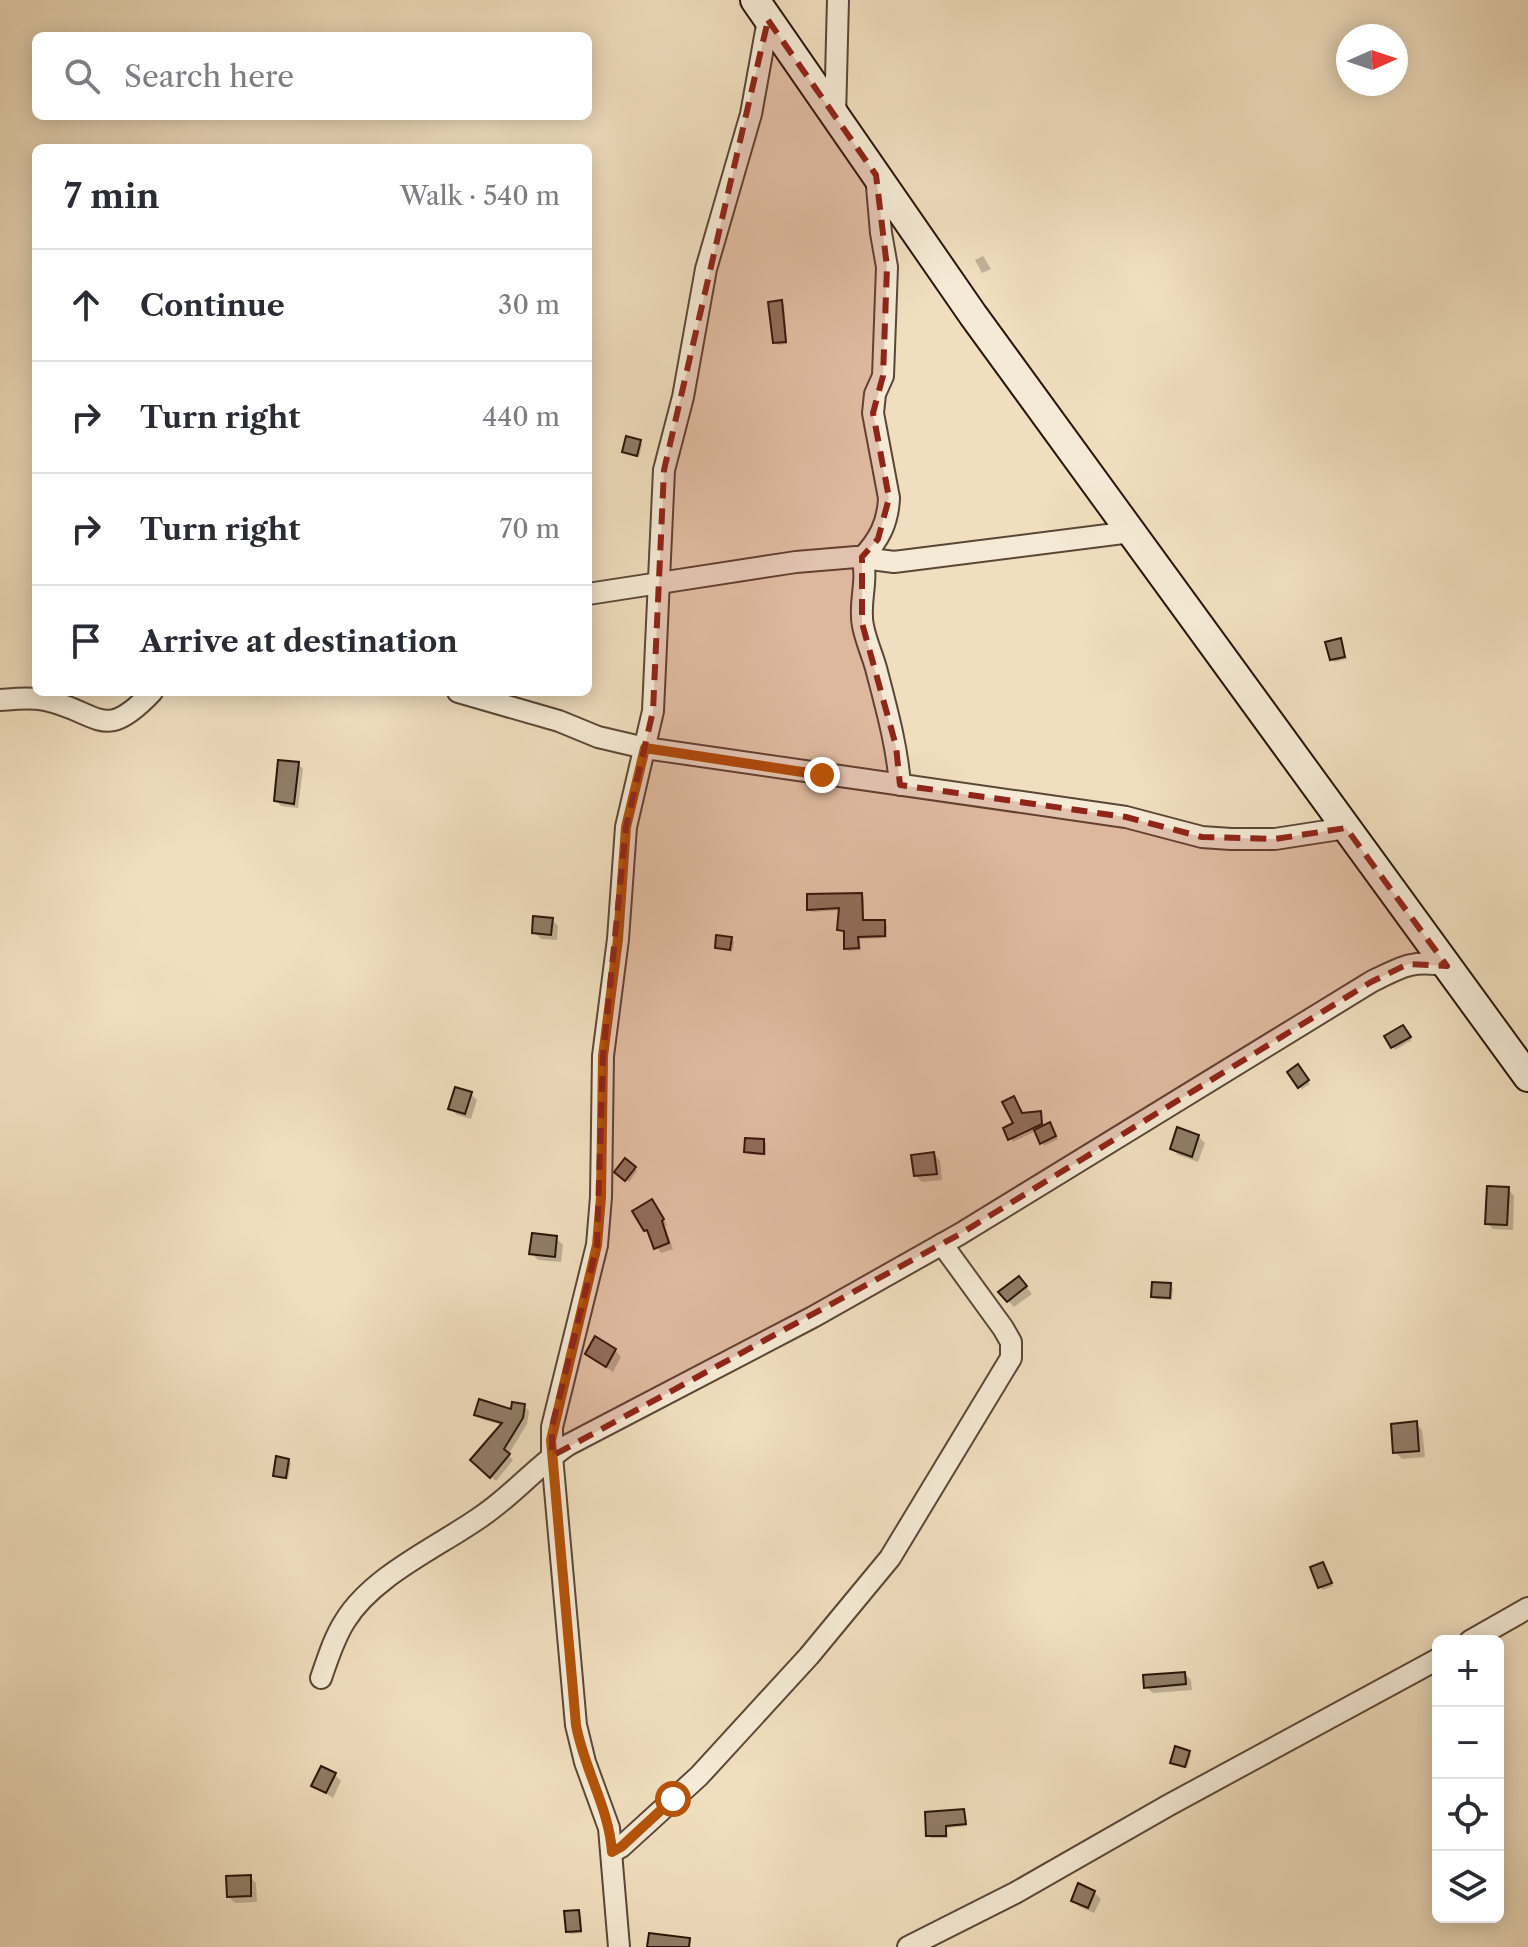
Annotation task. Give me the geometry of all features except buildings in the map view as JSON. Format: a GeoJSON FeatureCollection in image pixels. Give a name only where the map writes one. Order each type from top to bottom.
{"type":"FeatureCollection","features":[{"type":"Feature","properties":{"kind":"street"},"geometry":{"type":"LineString","coordinates":[[835,117],[838,0]]}},
{"type":"Feature","properties":{"kind":"street"},"geometry":{"type":"LineString","coordinates":[[761,10],[973,315],[1528,1077]]}},
{"type":"Feature","properties":{"kind":"street"},"geometry":{"type":"LineString","coordinates":[[619,1947],[607,1818],[585,1762],[576,1725],[552,1427],[597,1245],[601,1197],[603,1056],[618,939],[626,827],[653,711],[663,484],[683,397],[706,269],[751,114],[761,10]]}},
{"type":"Feature","properties":{"kind":"street"},"geometry":{"type":"LineString","coordinates":[[862,558],[878,539],[888,512],[889,498],[873,413],[875,394],[883,376],[887,267],[876,175]]}},
{"type":"Feature","properties":{"kind":"street"},"geometry":{"type":"LineString","coordinates":[[592,593],[796,562],[862,558],[894,562],[1131,532]]}},
{"type":"Feature","properties":{"kind":"street"},"geometry":{"type":"LineString","coordinates":[[862,558],[866,573],[861,596],[862,623],[896,746],[900,785]]}},
{"type":"Feature","properties":{"kind":"street"},"geometry":{"type":"LineString","coordinates":[[0,700],[46,700],[95,719],[115,721],[135,710],[148,696]]}},
{"type":"Feature","properties":{"kind":"street"},"geometry":{"type":"LineString","coordinates":[[472,696],[559,721],[598,737],[645,748],[1126,817],[1202,837],[1275,839],[1346,828]]}},
{"type":"Feature","properties":{"kind":"street"},"geometry":{"type":"LineString","coordinates":[[321,1678],[336,1637],[358,1603],[414,1558],[484,1515],[552,1456],[584,1436],[813,1317],[942,1244],[1371,982],[1408,964],[1423,962],[1447,966]]}},
{"type":"Feature","properties":{"kind":"street"},"geometry":{"type":"LineString","coordinates":[[612,1852],[699,1776],[809,1656],[884,1566],[1011,1358],[1011,1342],[1003,1328],[942,1244]]}},
{"type":"Feature","properties":{"kind":"street"},"geometry":{"type":"LineString","coordinates":[[1481,1635],[1528,1608]]}},
{"type":"Feature","properties":{"kind":"street"},"geometry":{"type":"LineString","coordinates":[[908,1947],[1015,1893],[1169,1805],[1432,1662]]}},
{"type":"Feature","properties":{"kind":"highlighted area"},"geometry":{"type":"Polygon","coordinates":[[[768,20],[876,175],[887,267],[883,376],[873,413],[889,498],[878,539],[862,557],[862,623],[896,746],[900,785],[1126,817],[1202,837],[1275,839],[1346,828],[1447,966],[1408,964],[1371,982],[960,1234],[552,1456],[552,1427],[597,1245],[603,1056],[626,827],[653,711],[664,470],[768,20]]]}},
{"type":"Feature","properties":{"kind":"route"},"geometry":{"type":"LineString","coordinates":[[673,1799],[612,1852],[607,1818],[585,1762],[576,1725],[551,1440],[597,1245],[601,1197],[603,1056],[618,939],[626,827],[645,748],[822,775]]}}]}
